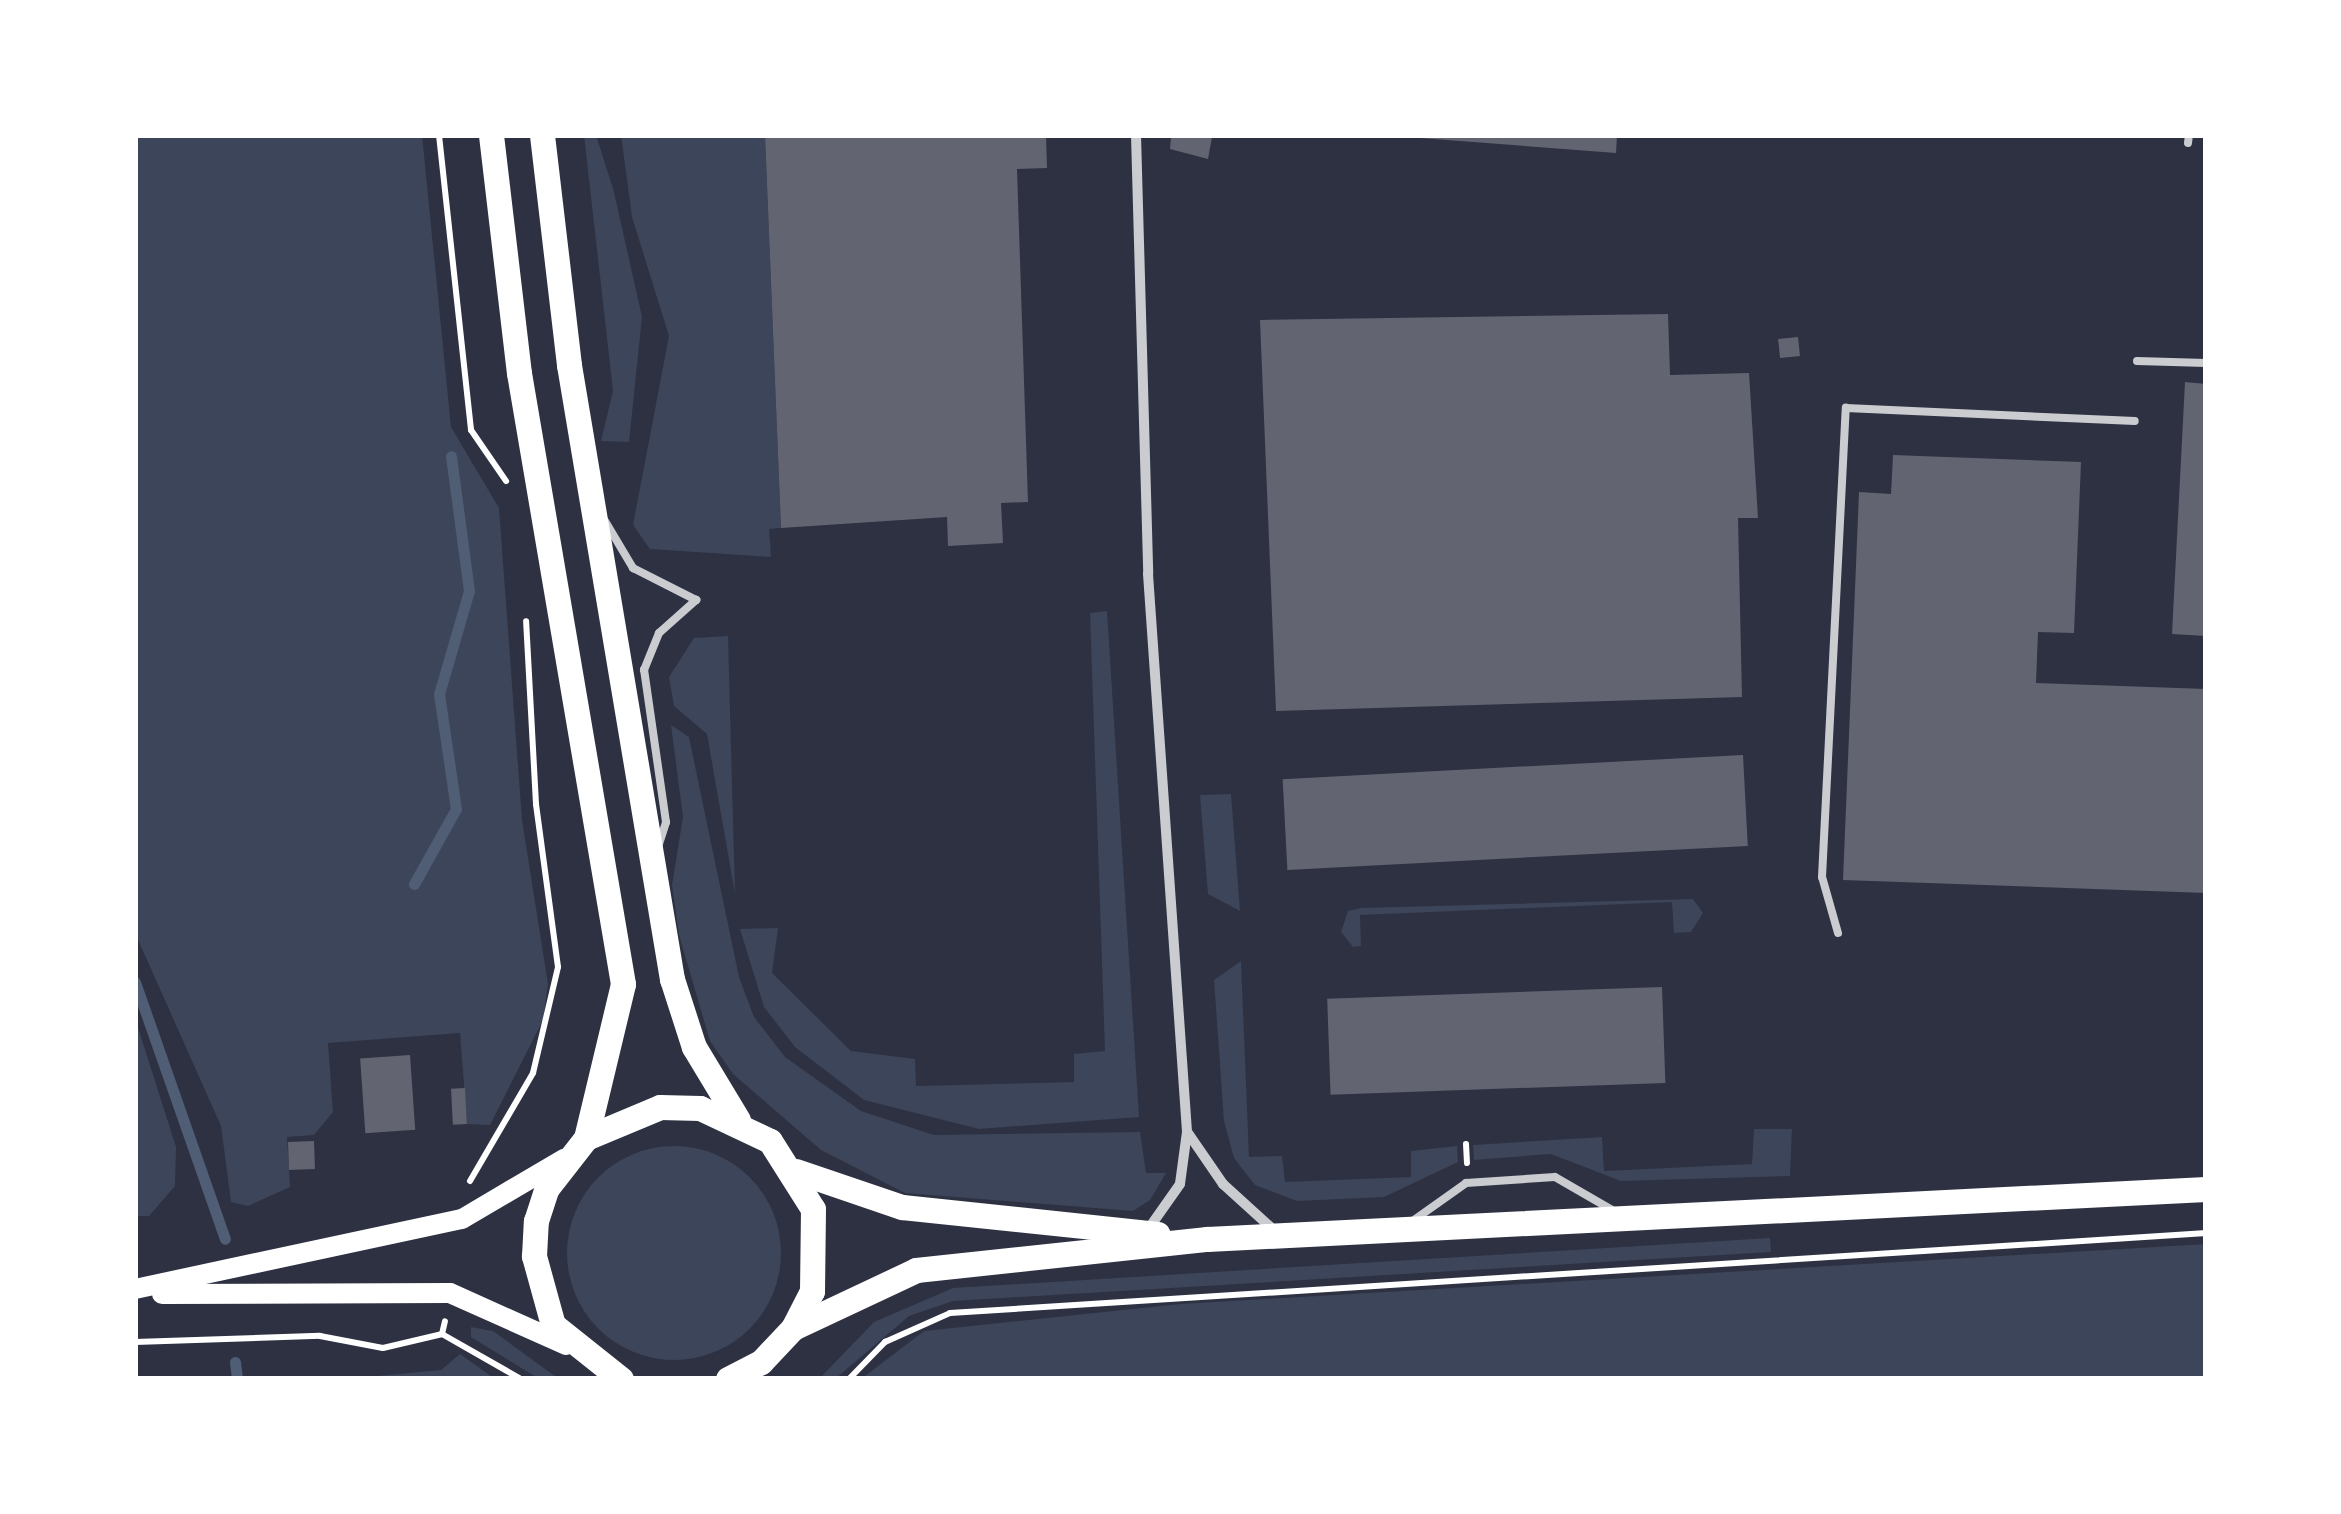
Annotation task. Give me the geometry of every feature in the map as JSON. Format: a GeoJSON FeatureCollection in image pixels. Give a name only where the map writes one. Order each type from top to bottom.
{"type":"FeatureCollection","features":[{"type":"Feature","properties":{"kind":"main road"},"geometry":{"type":"LineString","coordinates":[[490,135],[519,373],[623,984],[586,1138]]}},
{"type":"Feature","properties":{"kind":"main road"},"geometry":{"type":"LineString","coordinates":[[542,135],[590,491],[680,1013],[738,1120],[796,1171],[902,1207],[1207,1239]]}},
{"type":"Feature","properties":{"kind":"main road"},"geometry":{"type":"LineString","coordinates":[[135,1292],[462,1219],[566,1158],[586,1138],[660,1107],[738,1120]]}},
{"type":"Feature","properties":{"kind":"main road"},"geometry":{"type":"LineString","coordinates":[[566,1158],[536,1221],[534,1256],[542,1298],[576,1350]]}},
{"type":"Feature","properties":{"kind":"main road"},"geometry":{"type":"LineString","coordinates":[[793,1328],[818,1250],[796,1171]]}},
{"type":"Feature","properties":{"kind":"main road"},"geometry":{"type":"LineString","coordinates":[[728,1379],[761,1362],[793,1328],[916,1270],[1207,1239],[2206,1189]]}},
{"type":"Feature","properties":{"kind":"main road"},"geometry":{"type":"LineString","coordinates":[[135,1292],[450,1293],[576,1350],[621,1379]]}},
{"type":"Feature","properties":{"kind":"street"},"geometry":{"type":"LineString","coordinates":[[1136,135],[1148,574],[1187,1132],[1180,1184],[1145,1233]]}},
{"type":"Feature","properties":{"kind":"street"},"geometry":{"type":"LineString","coordinates":[[1187,1132],[1224,1184],[1281,1236]]}},
{"type":"Feature","properties":{"kind":"lane"},"geometry":{"type":"LineString","coordinates":[[2137,361],[2206,364]]}},
{"type":"Feature","properties":{"kind":"lane"},"geometry":{"type":"LineString","coordinates":[[1838,933],[1822,878],[1846,408],[2135,421]]}},
{"type":"Feature","properties":{"kind":"lane"},"geometry":{"type":"LineString","coordinates":[[590,491],[633,568],[696,600],[659,632],[644,670],[666,822],[654,860]]}},
{"type":"Feature","properties":{"kind":"lane"},"geometry":{"type":"LineString","coordinates":[[1401,1230],[1466,1184],[1555,1177],[1626,1218]]}},
{"type":"Feature","properties":{"kind":"path"},"geometry":{"type":"LineString","coordinates":[[439,135],[470,430],[511,489]]}},
{"type":"Feature","properties":{"kind":"path"},"geometry":{"type":"LineString","coordinates":[[462,1219],[466,1188],[553,1020],[558,968],[536,804],[526,612]]}},
{"type":"Feature","properties":{"kind":"path"},"geometry":{"type":"LineString","coordinates":[[1466,1144],[1467,1170]]}},
{"type":"Feature","properties":{"kind":"path"},"geometry":{"type":"LineString","coordinates":[[849,1379],[885,1342],[950,1313],[2206,1233]]}},
{"type":"Feature","properties":{"kind":"path"},"geometry":{"type":"LineString","coordinates":[[135,1342],[266,1337],[383,1348],[442,1334],[521,1379]]}},
{"type":"Feature","properties":{"kind":"shaded area"},"geometry":{"type":"Polygon","coordinates":[[[135,135],[422,135],[451,427],[499,508],[522,820],[548,984],[543,1020],[490,1125],[467,1124],[460,1033],[328,1043],[333,1112],[314,1135],[287,1137],[290,1187],[248,1206],[231,1202],[221,1126],[135,933],[135,135]]]}},
{"type":"Feature","properties":{"kind":"shaded area"},"geometry":{"type":"Polygon","coordinates":[[[584,135],[596,135],[614,192],[642,317],[629,442],[601,441],[613,391],[584,135]]]}},
{"type":"Feature","properties":{"kind":"shaded area"},"geometry":{"type":"Polygon","coordinates":[[[621,135],[765,135],[781,528],[769,529],[771,557],[650,549],[633,525],[669,336],[632,217],[621,135]]]}},
{"type":"Feature","properties":{"kind":"shaded area"},"geometry":{"type":"Polygon","coordinates":[[[1107,611],[1139,1117],[979,1129],[864,1100],[795,1047],[764,1007],[740,929],[778,928],[772,973],[851,1051],[915,1059],[916,1086],[1074,1082],[1074,1054],[1105,1051],[1090,613],[1107,611]]]}},
{"type":"Feature","properties":{"kind":"shaded area"},"geometry":{"type":"Polygon","coordinates":[[[728,636],[735,894],[707,734],[674,706],[669,677],[694,638],[728,636]]]}},
{"type":"Feature","properties":{"kind":"shaded area"},"geometry":{"type":"Polygon","coordinates":[[[671,725],[689,737],[739,977],[754,1017],[785,1057],[861,1111],[934,1135],[1140,1132],[1146,1173],[1166,1173],[1150,1200],[1133,1211],[905,1193],[821,1150],[733,1074],[710,1041],[679,935],[672,885],[683,817],[671,725]]]}},
{"type":"Feature","properties":{"kind":"shaded area"},"geometry":{"type":"Polygon","coordinates":[[[1231,794],[1240,911],[1208,894],[1200,795],[1231,794]]]}},
{"type":"Feature","properties":{"kind":"shaded area"},"geometry":{"type":"Polygon","coordinates":[[[1693,899],[1703,913],[1691,932],[1674,933],[1672,902],[1360,915],[1361,946],[1353,947],[1341,932],[1348,911],[1361,908],[1693,899]]]}},
{"type":"Feature","properties":{"kind":"shaded area"},"geometry":{"type":"Polygon","coordinates":[[[1241,961],[1249,1157],[1282,1156],[1285,1182],[1411,1177],[1411,1151],[1457,1146],[1458,1162],[1384,1197],[1297,1201],[1255,1185],[1234,1158],[1224,1121],[1214,980],[1241,961]]]}},
{"type":"Feature","properties":{"kind":"shaded area"},"geometry":{"type":"Polygon","coordinates":[[[135,1018],[176,1147],[175,1186],[149,1216],[135,1216],[135,1018]]]}},
{"type":"Feature","properties":{"kind":"shaded area"},"geometry":{"type":"Polygon","coordinates":[[[1754,1129],[1792,1129],[1790,1176],[1621,1181],[1551,1154],[1474,1160],[1473,1145],[1602,1137],[1604,1171],[1752,1164],[1754,1129]]]}},
{"type":"Feature","properties":{"kind":"shaded area"},"geometry":{"type":"Polygon","coordinates":[[[674,1146],[715,1154],[750,1177],[773,1212],[781,1253],[773,1294],[750,1329],[715,1352],[674,1360],[633,1352],[598,1329],[575,1294],[567,1253],[575,1212],[598,1177],[633,1154],[674,1146]]]}},
{"type":"Feature","properties":{"kind":"shaded area"},"geometry":{"type":"Polygon","coordinates":[[[1770,1238],[1771,1252],[953,1301],[909,1316],[835,1379],[819,1379],[874,1322],[953,1288],[1770,1238]]]}},
{"type":"Feature","properties":{"kind":"shaded area"},"geometry":{"type":"Polygon","coordinates":[[[2206,1244],[2206,1379],[861,1379],[924,1331],[1180,1304],[2206,1244]]]}},
{"type":"Feature","properties":{"kind":"shaded area"},"geometry":{"type":"Polygon","coordinates":[[[471,1327],[493,1331],[559,1379],[539,1379],[471,1337],[471,1327]]]}},
{"type":"Feature","properties":{"kind":"shaded area"},"geometry":{"type":"Polygon","coordinates":[[[460,1354],[495,1379],[345,1379],[441,1370],[460,1354]]]}},
{"type":"Feature","properties":{"kind":"building"},"geometry":{"type":"Polygon","coordinates":[[[765,135],[1046,135],[1047,168],[1017,169],[1028,502],[1001,503],[1003,543],[948,546],[947,517],[781,528],[765,135]]]}},
{"type":"Feature","properties":{"kind":"building"},"geometry":{"type":"Polygon","coordinates":[[[1381,135],[1617,135],[1616,153],[1381,135]]]}},
{"type":"Feature","properties":{"kind":"building"},"geometry":{"type":"Polygon","coordinates":[[[1171,137],[1212,137],[1208,159],[1170,149],[1171,137]]]}},
{"type":"Feature","properties":{"kind":"building"},"geometry":{"type":"Polygon","coordinates":[[[1668,314],[1670,375],[1749,373],[1758,518],[1738,518],[1742,697],[1276,711],[1260,320],[1668,314]]]}},
{"type":"Feature","properties":{"kind":"building"},"geometry":{"type":"Polygon","coordinates":[[[1798,337],[1800,356],[1780,358],[1778,339],[1798,337]]]}},
{"type":"Feature","properties":{"kind":"building"},"geometry":{"type":"Polygon","coordinates":[[[2185,382],[2206,384],[2206,636],[2172,634],[2185,382]]]}},
{"type":"Feature","properties":{"kind":"building"},"geometry":{"type":"Polygon","coordinates":[[[1893,455],[2081,462],[2074,633],[2038,632],[2036,683],[2206,689],[2206,893],[1843,880],[1859,492],[1891,494],[1893,455]]]}},
{"type":"Feature","properties":{"kind":"building"},"geometry":{"type":"Polygon","coordinates":[[[1743,755],[1748,846],[1287,870],[1283,779],[1743,755]]]}},
{"type":"Feature","properties":{"kind":"building"},"geometry":{"type":"Polygon","coordinates":[[[1662,987],[1665,1083],[1331,1095],[1327,999],[1662,987]]]}},
{"type":"Feature","properties":{"kind":"building"},"geometry":{"type":"Polygon","coordinates":[[[410,1055],[415,1130],[365,1133],[360,1058],[410,1055]]]}},
{"type":"Feature","properties":{"kind":"building"},"geometry":{"type":"Polygon","coordinates":[[[465,1088],[467,1124],[453,1125],[451,1089],[465,1088]]]}},
{"type":"Feature","properties":{"kind":"building"},"geometry":{"type":"Polygon","coordinates":[[[314,1141],[315,1169],[289,1170],[288,1142],[314,1141]]]}},
{"type":"Feature","properties":{"kind":"waterway"},"geometry":{"type":"LineString","coordinates":[[414,884],[456,809],[439,694],[469,591],[451,456]]}},
{"type":"Feature","properties":{"kind":"waterway"},"geometry":{"type":"LineString","coordinates":[[135,982],[225,1239]]}},
{"type":"Feature","properties":{"kind":"waterway"},"geometry":{"type":"LineString","coordinates":[[235,1362],[237,1379]]}}]}
